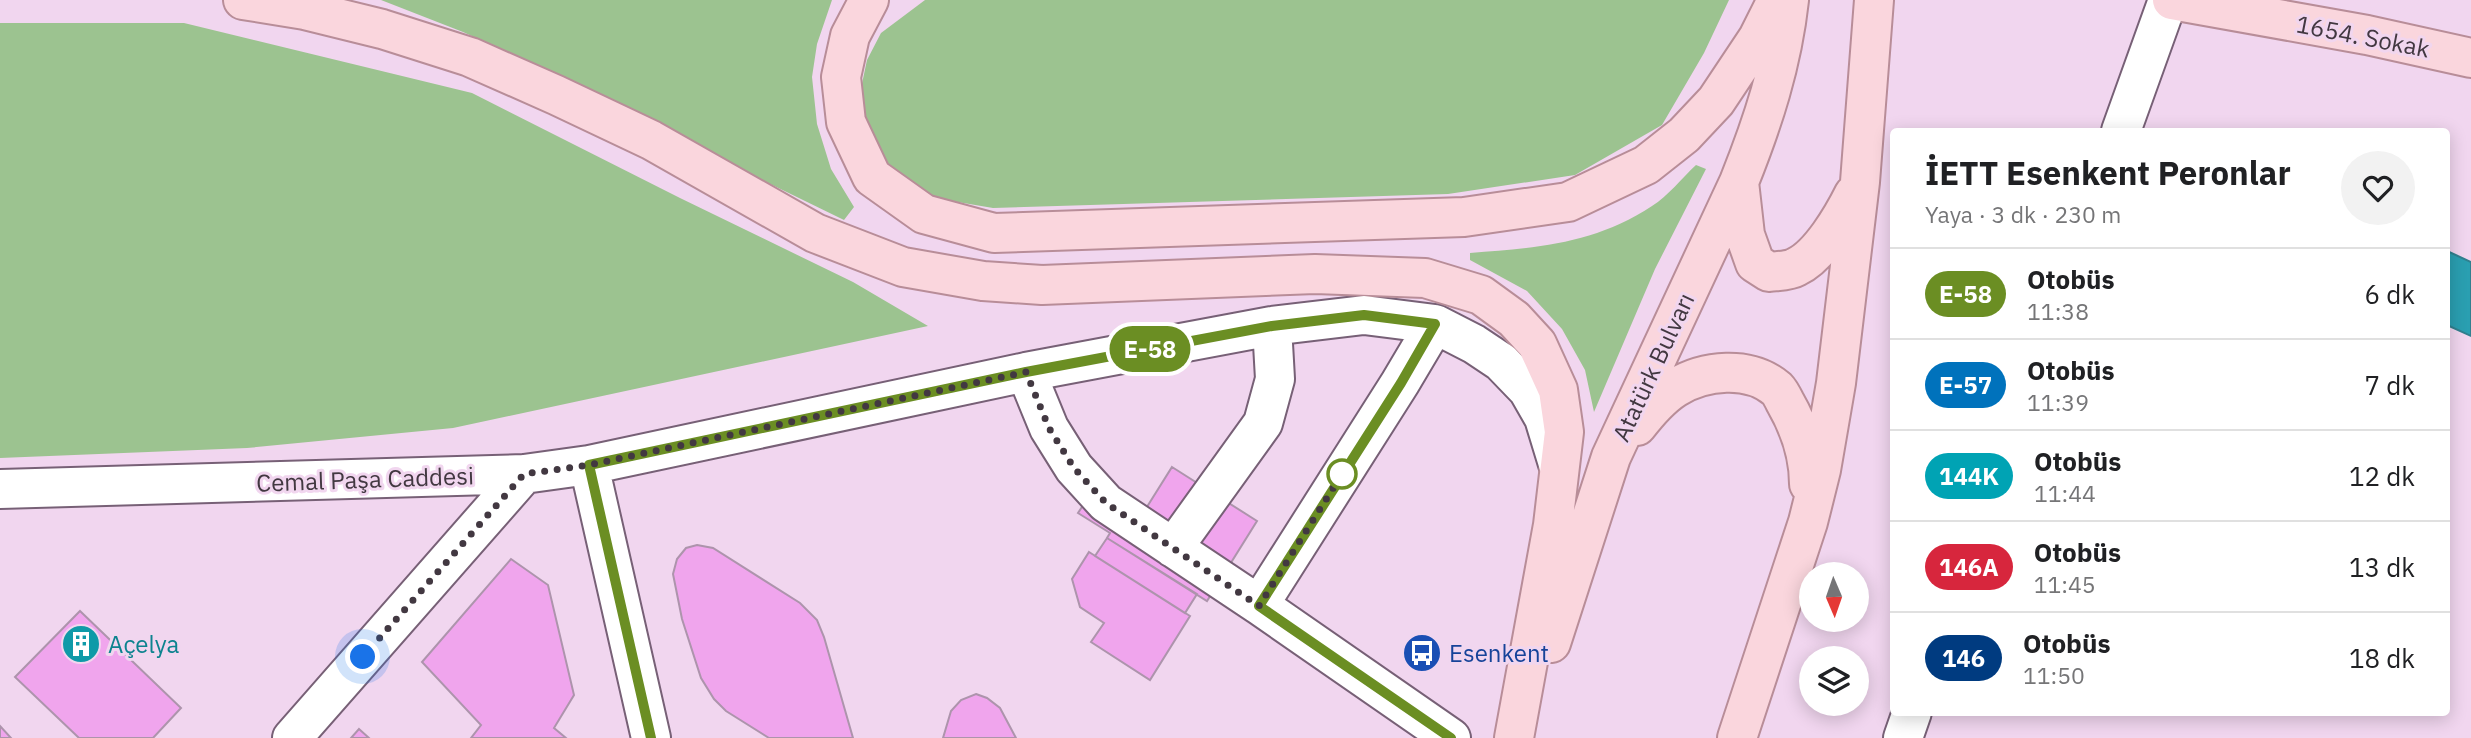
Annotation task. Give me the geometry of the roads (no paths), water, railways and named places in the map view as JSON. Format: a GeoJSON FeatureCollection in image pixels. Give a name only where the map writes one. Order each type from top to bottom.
{"type":"FeatureCollection","features":[{"type":"Feature","properties":{"kind":"main road"},"geometry":{"type":"LineString","coordinates":[[243,0],[318,13],[382,29],[470,57],[556,94],[651,140],[815,233],[903,267],[983,281],[1042,285],[1315,274],[1425,278],[1481,295],[1514,319],[1537,344],[1558,390],[1564,432],[1553,525],[1514,738]]}},
{"type":"Feature","properties":{"kind":"main road"},"geometry":{"type":"LineString","coordinates":[[869,0],[850,36],[841,77],[846,122],[873,177],[924,215],[995,233],[1464,217],[1568,202],[1646,165],[1684,135],[1716,101],[1758,38],[1777,0]]}},
{"type":"Feature","properties":{"kind":"main road","name":"Atatürk Bulvarı"},"geometry":{"type":"LineString","coordinates":[[1520,738],[1611,457],[1740,182],[1775,84],[1786,34],[1789,0]]}},
{"type":"Feature","properties":{"kind":"main road","name":"1654. Sokak"},"geometry":{"type":"LineString","coordinates":[[2170,0],[2367,35],[2471,58]]}},
{"type":"Feature","properties":{"kind":"main road"},"geometry":{"type":"LineString","coordinates":[[1737,738],[1808,522],[1821,470],[1836,383],[1860,182],[1873,4]]}},
{"type":"Feature","properties":{"kind":"main road"},"geometry":{"type":"LineString","coordinates":[[1740,182],[1745,236],[1755,263],[1769,272],[1796,267],[1818,249],[1845,213],[1860,182]]}},
{"type":"Feature","properties":{"kind":"main road"},"geometry":{"type":"LineString","coordinates":[[1611,457],[1646,415],[1673,389],[1698,377],[1723,371],[1758,379],[1777,389],[1798,425],[1809,463],[1808,522]]}},
{"type":"Feature","properties":{"kind":"street"},"geometry":{"type":"LineString","coordinates":[[2122,128],[2170,0]]}},
{"type":"Feature","properties":{"kind":"street","name":"Cemal Paşa Caddesi"},"geometry":{"type":"LineString","coordinates":[[0,489],[524,474],[589,465],[1026,372],[1272,326],[1364,315],[1435,324],[1474,344],[1501,362],[1528,390],[1544,418],[1561,471]]}},
{"type":"Feature","properties":{"kind":"street"},"geometry":{"type":"LineString","coordinates":[[1259,606],[1401,383],[1435,324]]}},
{"type":"Feature","properties":{"kind":"street"},"geometry":{"type":"LineString","coordinates":[[1174,548],[1263,423],[1275,379],[1272,326]]}},
{"type":"Feature","properties":{"kind":"street"},"geometry":{"type":"LineString","coordinates":[[1026,372],[1049,428],[1074,468],[1106,503],[1451,738]]}},
{"type":"Feature","properties":{"kind":"street"},"geometry":{"type":"LineString","coordinates":[[589,465],[651,738]]}},
{"type":"Feature","properties":{"kind":"street"},"geometry":{"type":"LineString","coordinates":[[292,738],[524,474]]}},
{"type":"Feature","properties":{"kind":"street"},"geometry":{"type":"LineString","coordinates":[[1903,738],[1911,716]]}},
{"type":"Feature","properties":{"kind":"water"},"geometry":{"type":"Polygon","coordinates":[[[2450,252],[2471,262],[2471,336],[2450,326],[2450,252]]]}},
{"type":"Feature","properties":{"kind":"place","name":"Açelya"},"geometry":{"type":"Point","coordinates":[81,644]}},
{"type":"Feature","properties":{"kind":"place","name":"Esenkent"},"geometry":{"type":"Point","coordinates":[1422,653]}}]}
